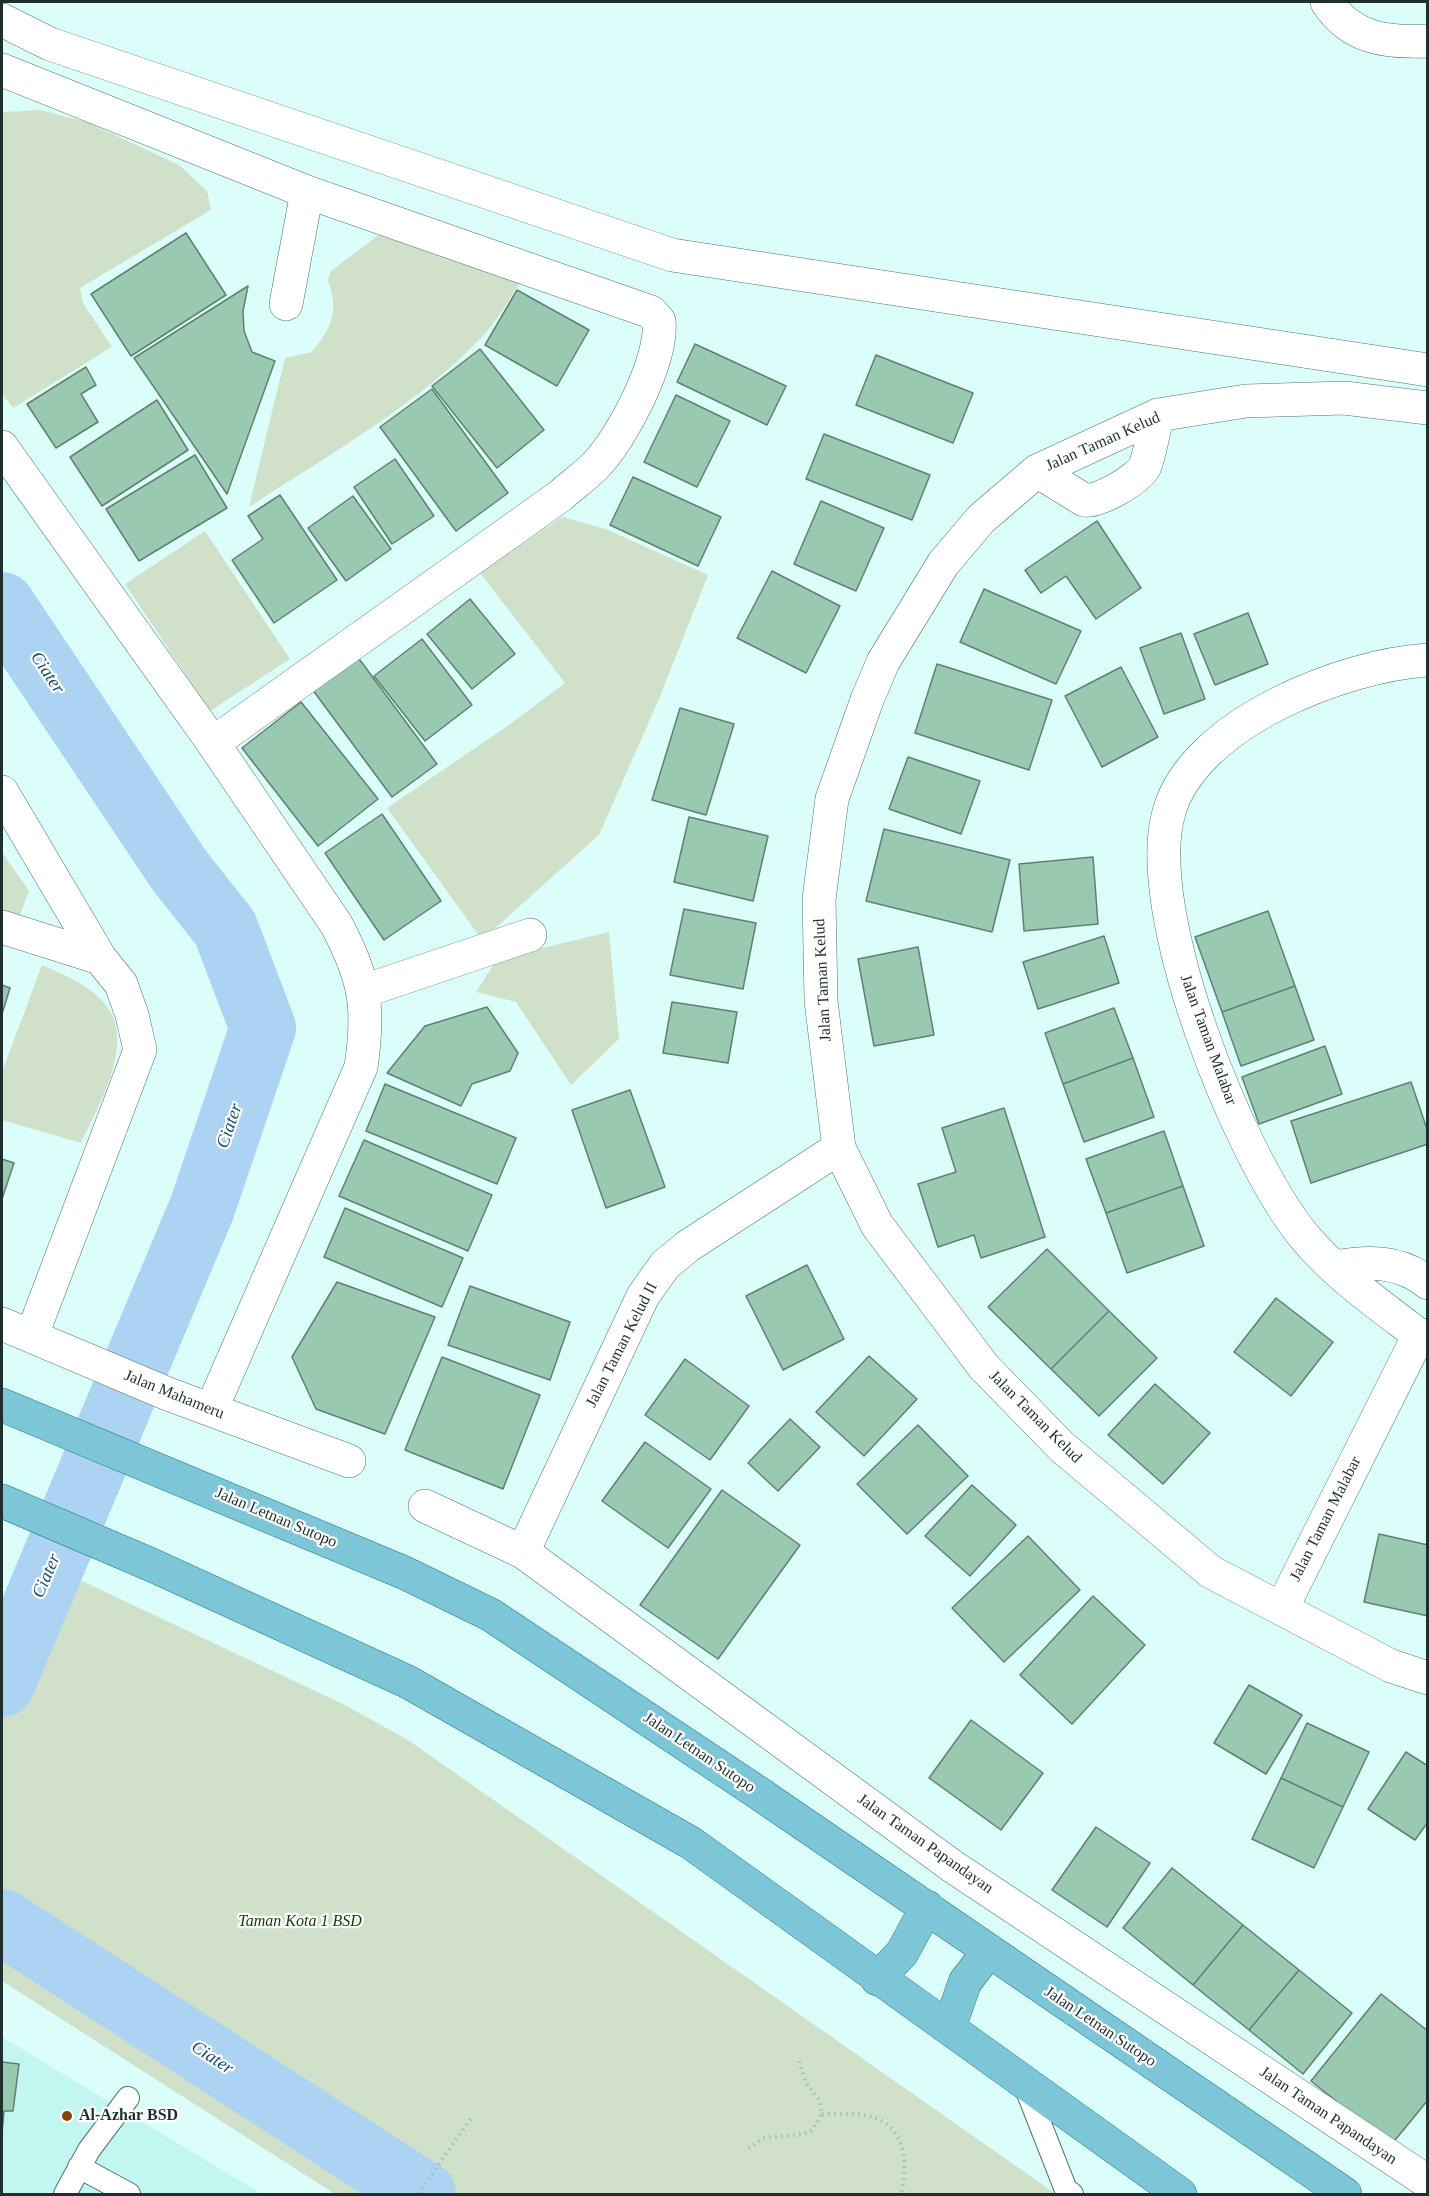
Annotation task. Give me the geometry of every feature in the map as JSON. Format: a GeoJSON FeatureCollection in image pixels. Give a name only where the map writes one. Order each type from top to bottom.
{"type":"FeatureCollection","features":[{"type":"Feature","properties":{"kind":"main road","name":"Jalan Letnan Sutopo"},"geometry":{"type":"LineString","coordinates":[[2,1405],[405,1573],[491,1615],[927,1907],[988,1952],[1345,2194]]}},
{"type":"Feature","properties":{"kind":"main road"},"geometry":{"type":"LineString","coordinates":[[9,1503],[154,1566],[408,1682],[681,1838],[1180,2194]]}},
{"type":"Feature","properties":{"kind":"main road"},"geometry":{"type":"LineString","coordinates":[[877,1979],[902,1953],[927,1907]]}},
{"type":"Feature","properties":{"kind":"main road"},"geometry":{"type":"LineString","coordinates":[[949,2028],[965,1982],[988,1952]]}},
{"type":"Feature","properties":{"kind":"street"},"geometry":{"type":"LineString","coordinates":[[1327,2],[1357,32],[1393,42],[1428,41]]}},
{"type":"Feature","properties":{"kind":"street"},"geometry":{"type":"LineString","coordinates":[[2,20],[50,44],[672,255],[1428,370]]}},
{"type":"Feature","properties":{"kind":"street"},"geometry":{"type":"LineString","coordinates":[[6,77],[307,192],[651,312],[659,321],[657,349],[632,413],[596,465],[560,496],[213,743]]}},
{"type":"Feature","properties":{"kind":"street"},"geometry":{"type":"LineString","coordinates":[[286,304],[307,192]]}},
{"type":"Feature","properties":{"kind":"street","name":"Jalan Taman Kelud"},"geometry":{"type":"LineString","coordinates":[[1428,408],[1344,398],[1246,401],[1158,415],[1037,471],[981,519],[943,564],[884,662],[867,700],[832,799],[819,899],[821,1001],[839,1148],[877,1225],[992,1375],[1062,1447],[1153,1526],[1211,1572],[1391,1666],[1428,1678]]}},
{"type":"Feature","properties":{"kind":"street"},"geometry":{"type":"LineString","coordinates":[[1037,471],[1084,500],[1093,501],[1102,498],[1142,470],[1158,415]]}},
{"type":"Feature","properties":{"kind":"street"},"geometry":{"type":"LineString","coordinates":[[2,447],[213,743],[336,924],[351,952],[364,991],[366,1028],[361,1067],[210,1410]]}},
{"type":"Feature","properties":{"kind":"street","name":"Jalan Taman Malabar"},"geometry":{"type":"LineString","coordinates":[[1282,1608],[1423,1336],[1334,1267],[1303,1235],[1261,1172],[1203,1036],[1179,958],[1164,881],[1168,812],[1181,781],[1228,734],[1261,712],[1301,692],[1403,662],[1428,660]]}},
{"type":"Feature","properties":{"kind":"street"},"geometry":{"type":"LineString","coordinates":[[2,792],[100,958],[120,984],[132,1015],[141,1050],[32,1335]]}},
{"type":"Feature","properties":{"kind":"street"},"geometry":{"type":"LineString","coordinates":[[2,927],[100,958]]}},
{"type":"Feature","properties":{"kind":"street"},"geometry":{"type":"LineString","coordinates":[[364,991],[530,935]]}},
{"type":"Feature","properties":{"kind":"street","name":"Jalan Taman Kelud II"},"geometry":{"type":"LineString","coordinates":[[523,1552],[643,1296],[664,1265],[688,1246],[839,1148]]}},
{"type":"Feature","properties":{"kind":"street"},"geometry":{"type":"LineString","coordinates":[[1334,1267],[1360,1262],[1382,1263],[1400,1267],[1428,1283]]}},
{"type":"Feature","properties":{"kind":"street","name":"Jalan Mahameru"},"geometry":{"type":"LineString","coordinates":[[2,1324],[168,1394],[349,1461]]}},
{"type":"Feature","properties":{"kind":"street","name":"Jalan Taman Papandayan"},"geometry":{"type":"LineString","coordinates":[[425,1506],[523,1552],[952,1866],[1428,2182]]}},
{"type":"Feature","properties":{"kind":"lane"},"geometry":{"type":"LineString","coordinates":[[1023,2083],[1065,2190],[1072,2194]]}},
{"type":"Feature","properties":{"kind":"lane"},"geometry":{"type":"LineString","coordinates":[[65,2194],[79,2167],[128,2098]]}},
{"type":"Feature","properties":{"kind":"lane"},"geometry":{"type":"LineString","coordinates":[[79,2167],[129,2194]]}},
{"type":"Feature","properties":{"kind":"path"},"geometry":{"type":"LineString","coordinates":[[749,2150],[763,2138],[804,2134],[812,2130],[822,2114],[820,2101],[805,2081],[798,2058]]}},
{"type":"Feature","properties":{"kind":"path"},"geometry":{"type":"LineString","coordinates":[[822,2114],[866,2115],[885,2122],[894,2132],[903,2149],[906,2171],[901,2194],[898,2194]]}},
{"type":"Feature","properties":{"kind":"path"},"geometry":{"type":"LineString","coordinates":[[418,2194],[472,2117]]}},
{"type":"Feature","properties":{"kind":"shaded area","name":"Al-Azhar BSD"},"geometry":{"type":"Polygon","coordinates":[[[2,2037],[262,2194],[2,2194],[2,2037]]]}},
{"type":"Feature","properties":{"kind":"green space"},"geometry":{"type":"Polygon","coordinates":[[[40,110],[87,122],[179,165],[207,191],[211,210],[80,288],[83,303],[112,347],[13,408],[2,394],[2,112],[40,110]]]}},
{"type":"Feature","properties":{"kind":"green space"},"geometry":{"type":"Polygon","coordinates":[[[384,231],[524,277],[485,334],[431,384],[342,448],[249,507],[285,358],[312,352],[332,319],[333,302],[328,280],[331,271],[384,231]]]}},
{"type":"Feature","properties":{"kind":"green space"},"geometry":{"type":"Polygon","coordinates":[[[562,517],[606,529],[708,575],[659,699],[599,835],[482,940],[387,808],[506,727],[565,683],[480,573],[562,517]]]}},
{"type":"Feature","properties":{"kind":"green space"},"geometry":{"type":"Polygon","coordinates":[[[205,531],[290,659],[210,711],[125,584],[205,531]]]}},
{"type":"Feature","properties":{"kind":"green space"},"geometry":{"type":"Polygon","coordinates":[[[2,852],[29,891],[18,920],[2,915],[2,852]]]}},
{"type":"Feature","properties":{"kind":"green space"},"geometry":{"type":"Polygon","coordinates":[[[609,932],[619,1039],[571,1085],[516,1002],[476,992],[497,959],[609,932]]]}},
{"type":"Feature","properties":{"kind":"green space"},"geometry":{"type":"Polygon","coordinates":[[[42,965],[92,991],[105,1004],[114,1019],[117,1037],[116,1055],[111,1074],[105,1093],[81,1143],[2,1120],[2,1072],[42,965]]]}},
{"type":"Feature","properties":{"kind":"green space","name":"Taman Kota 1 BSD"},"geometry":{"type":"Polygon","coordinates":[[[27,1555],[345,1705],[408,1740],[1056,2194],[335,2194],[2,1981],[2,1615],[27,1555]]]}},
{"type":"Feature","properties":{"kind":"building"},"geometry":{"type":"Polygon","coordinates":[[[186,233],[226,295],[131,356],[91,294],[186,233]]]}},
{"type":"Feature","properties":{"kind":"building"},"geometry":{"type":"Polygon","coordinates":[[[248,286],[243,311],[244,331],[252,352],[275,361],[227,494],[134,358],[248,286]]]}},
{"type":"Feature","properties":{"kind":"building"},"geometry":{"type":"Polygon","coordinates":[[[517,290],[589,330],[557,386],[485,345],[517,290]]]}},
{"type":"Feature","properties":{"kind":"building"},"geometry":{"type":"Polygon","coordinates":[[[695,344],[786,386],[767,425],[677,382],[695,344]]]}},
{"type":"Feature","properties":{"kind":"building"},"geometry":{"type":"Polygon","coordinates":[[[480,349],[544,430],[497,468],[432,386],[480,349]]]}},
{"type":"Feature","properties":{"kind":"building"},"geometry":{"type":"Polygon","coordinates":[[[876,355],[973,393],[953,443],[856,405],[876,355]]]}},
{"type":"Feature","properties":{"kind":"building"},"geometry":{"type":"Polygon","coordinates":[[[86,367],[96,385],[81,394],[98,422],[56,448],[27,404],[86,367]]]}},
{"type":"Feature","properties":{"kind":"building"},"geometry":{"type":"Polygon","coordinates":[[[432,389],[508,493],[456,531],[380,427],[432,389]]]}},
{"type":"Feature","properties":{"kind":"building"},"geometry":{"type":"Polygon","coordinates":[[[676,395],[730,421],[697,487],[644,462],[676,395]]]}},
{"type":"Feature","properties":{"kind":"building"},"geometry":{"type":"Polygon","coordinates":[[[157,400],[188,450],[102,506],[70,457],[157,400]]]}},
{"type":"Feature","properties":{"kind":"building"},"geometry":{"type":"Polygon","coordinates":[[[824,434],[930,475],[912,520],[806,479],[824,434]]]}},
{"type":"Feature","properties":{"kind":"building"},"geometry":{"type":"Polygon","coordinates":[[[195,455],[227,508],[139,561],[106,509],[195,455]]]}},
{"type":"Feature","properties":{"kind":"building"},"geometry":{"type":"Polygon","coordinates":[[[395,459],[434,516],[392,544],[354,487],[395,459]]]}},
{"type":"Feature","properties":{"kind":"building"},"geometry":{"type":"Polygon","coordinates":[[[633,477],[721,517],[698,566],[610,525],[633,477]]]}},
{"type":"Feature","properties":{"kind":"building"},"geometry":{"type":"Polygon","coordinates":[[[280,495],[337,580],[274,623],[232,560],[263,539],[248,516],[280,495]]]}},
{"type":"Feature","properties":{"kind":"building"},"geometry":{"type":"Polygon","coordinates":[[[353,496],[391,549],[346,581],[308,528],[353,496]]]}},
{"type":"Feature","properties":{"kind":"building"},"geometry":{"type":"Polygon","coordinates":[[[821,501],[884,528],[856,591],[794,564],[821,501]]]}},
{"type":"Feature","properties":{"kind":"building"},"geometry":{"type":"Polygon","coordinates":[[[1097,521],[1141,588],[1096,619],[1066,576],[1041,593],[1025,570],[1097,521]]]}},
{"type":"Feature","properties":{"kind":"building"},"geometry":{"type":"Polygon","coordinates":[[[772,571],[840,606],[806,673],[737,638],[772,571]]]}},
{"type":"Feature","properties":{"kind":"building"},"geometry":{"type":"Polygon","coordinates":[[[984,589],[1081,631],[1056,684],[960,642],[984,589]]]}},
{"type":"Feature","properties":{"kind":"building"},"geometry":{"type":"Polygon","coordinates":[[[470,599],[515,654],[472,689],[427,634],[470,599]]]}},
{"type":"Feature","properties":{"kind":"building"},"geometry":{"type":"Polygon","coordinates":[[[1248,613],[1268,664],[1215,685],[1194,634],[1248,613]]]}},
{"type":"Feature","properties":{"kind":"building"},"geometry":{"type":"Polygon","coordinates":[[[1181,633],[1205,699],[1164,714],[1140,648],[1181,633]]]}},
{"type":"Feature","properties":{"kind":"building"},"geometry":{"type":"Polygon","coordinates":[[[422,639],[472,705],[425,741],[374,676],[422,639]]]}},
{"type":"Feature","properties":{"kind":"building"},"geometry":{"type":"Polygon","coordinates":[[[357,656],[437,764],[392,797],[312,689],[357,656]]]}},
{"type":"Feature","properties":{"kind":"building"},"geometry":{"type":"Polygon","coordinates":[[[937,664],[1052,700],[1029,770],[915,733],[937,664]]]}},
{"type":"Feature","properties":{"kind":"building"},"geometry":{"type":"Polygon","coordinates":[[[1121,667],[1158,737],[1102,767],[1065,696],[1121,667]]]}},
{"type":"Feature","properties":{"kind":"building"},"geometry":{"type":"Polygon","coordinates":[[[301,702],[378,799],[318,846],[242,748],[301,702]]]}},
{"type":"Feature","properties":{"kind":"building"},"geometry":{"type":"Polygon","coordinates":[[[680,708],[734,724],[706,815],[652,800],[680,708]]]}},
{"type":"Feature","properties":{"kind":"building"},"geometry":{"type":"Polygon","coordinates":[[[908,757],[980,781],[961,834],[889,809],[908,757]]]}},
{"type":"Feature","properties":{"kind":"building"},"geometry":{"type":"Polygon","coordinates":[[[382,814],[441,901],[384,940],[325,853],[382,814]]]}},
{"type":"Feature","properties":{"kind":"building"},"geometry":{"type":"Polygon","coordinates":[[[689,817],[768,836],[753,901],[674,882],[689,817]]]}},
{"type":"Feature","properties":{"kind":"building"},"geometry":{"type":"Polygon","coordinates":[[[884,829],[1010,860],[992,932],[866,901],[884,829]]]}},
{"type":"Feature","properties":{"kind":"building"},"geometry":{"type":"Polygon","coordinates":[[[1093,857],[1098,924],[1024,931],[1019,864],[1093,857]]]}},
{"type":"Feature","properties":{"kind":"building"},"geometry":{"type":"Polygon","coordinates":[[[684,909],[756,923],[743,989],[670,975],[684,909]]]}},
{"type":"Feature","properties":{"kind":"building"},"geometry":{"type":"Polygon","coordinates":[[[1268,911],[1295,986],[1222,1012],[1195,937],[1268,911]]]}},
{"type":"Feature","properties":{"kind":"building"},"geometry":{"type":"Polygon","coordinates":[[[1104,936],[1119,983],[1038,1009],[1023,962],[1104,936]]]}},
{"type":"Feature","properties":{"kind":"building"},"geometry":{"type":"Polygon","coordinates":[[[918,947],[934,1035],[874,1046],[858,959],[918,947]]]}},
{"type":"Feature","properties":{"kind":"building"},"geometry":{"type":"Polygon","coordinates":[[[2,985],[10,988],[2,1014],[2,985]]]}},
{"type":"Feature","properties":{"kind":"building"},"geometry":{"type":"Polygon","coordinates":[[[1295,986],[1314,1040],[1241,1066],[1222,1012],[1295,986]]]}},
{"type":"Feature","properties":{"kind":"building"},"geometry":{"type":"Polygon","coordinates":[[[672,1002],[737,1012],[728,1063],[663,1053],[672,1002]]]}},
{"type":"Feature","properties":{"kind":"building"},"geometry":{"type":"Polygon","coordinates":[[[487,1007],[518,1053],[510,1071],[472,1084],[461,1106],[387,1073],[425,1026],[487,1007]]]}},
{"type":"Feature","properties":{"kind":"building"},"geometry":{"type":"Polygon","coordinates":[[[1114,1008],[1133,1058],[1063,1084],[1045,1033],[1114,1008]]]}},
{"type":"Feature","properties":{"kind":"building"},"geometry":{"type":"Polygon","coordinates":[[[1325,1046],[1342,1094],[1259,1124],[1242,1077],[1325,1046]]]}},
{"type":"Feature","properties":{"kind":"building"},"geometry":{"type":"Polygon","coordinates":[[[1133,1058],[1154,1117],[1084,1142],[1063,1084],[1133,1058]]]}},
{"type":"Feature","properties":{"kind":"building"},"geometry":{"type":"Polygon","coordinates":[[[1411,1082],[1428,1132],[1428,1144],[1311,1183],[1291,1121],[1411,1082]]]}},
{"type":"Feature","properties":{"kind":"building"},"geometry":{"type":"Polygon","coordinates":[[[385,1084],[516,1138],[497,1184],[366,1131],[385,1084]]]}},
{"type":"Feature","properties":{"kind":"building"},"geometry":{"type":"Polygon","coordinates":[[[630,1090],[665,1187],[606,1208],[572,1110],[630,1090]]]}},
{"type":"Feature","properties":{"kind":"building"},"geometry":{"type":"Polygon","coordinates":[[[1004,1108],[1045,1237],[981,1258],[974,1235],[938,1247],[918,1184],[956,1172],[942,1128],[1004,1108]]]}},
{"type":"Feature","properties":{"kind":"building"},"geometry":{"type":"Polygon","coordinates":[[[1164,1131],[1183,1186],[1106,1213],[1086,1159],[1164,1131]]]}},
{"type":"Feature","properties":{"kind":"building"},"geometry":{"type":"Polygon","coordinates":[[[364,1140],[492,1195],[468,1251],[339,1196],[364,1140]]]}},
{"type":"Feature","properties":{"kind":"building"},"geometry":{"type":"Polygon","coordinates":[[[2,1159],[14,1163],[2,1199],[2,1159]]]}},
{"type":"Feature","properties":{"kind":"building"},"geometry":{"type":"Polygon","coordinates":[[[1183,1186],[1204,1246],[1127,1273],[1106,1213],[1183,1186]]]}},
{"type":"Feature","properties":{"kind":"building"},"geometry":{"type":"Polygon","coordinates":[[[345,1208],[463,1258],[442,1307],[324,1257],[345,1208]]]}},
{"type":"Feature","properties":{"kind":"building"},"geometry":{"type":"Polygon","coordinates":[[[1047,1249],[1109,1311],[1051,1369],[988,1307],[1047,1249]]]}},
{"type":"Feature","properties":{"kind":"building"},"geometry":{"type":"Polygon","coordinates":[[[807,1265],[844,1339],[783,1370],[746,1296],[807,1265]]]}},
{"type":"Feature","properties":{"kind":"building"},"geometry":{"type":"Polygon","coordinates":[[[337,1282],[435,1317],[385,1434],[316,1409],[292,1357],[337,1282]]]}},
{"type":"Feature","properties":{"kind":"building"},"geometry":{"type":"Polygon","coordinates":[[[470,1286],[570,1322],[550,1380],[448,1345],[470,1286]]]}},
{"type":"Feature","properties":{"kind":"building"},"geometry":{"type":"Polygon","coordinates":[[[1276,1298],[1333,1342],[1291,1396],[1234,1352],[1276,1298]]]}},
{"type":"Feature","properties":{"kind":"building"},"geometry":{"type":"Polygon","coordinates":[[[1109,1311],[1157,1358],[1099,1416],[1051,1369],[1109,1311]]]}},
{"type":"Feature","properties":{"kind":"building"},"geometry":{"type":"Polygon","coordinates":[[[869,1356],[917,1399],[864,1456],[816,1412],[869,1356]]]}},
{"type":"Feature","properties":{"kind":"building"},"geometry":{"type":"Polygon","coordinates":[[[442,1357],[540,1395],[503,1489],[405,1450],[442,1357]]]}},
{"type":"Feature","properties":{"kind":"building"},"geometry":{"type":"Polygon","coordinates":[[[685,1359],[749,1406],[710,1460],[645,1415],[685,1359]]]}},
{"type":"Feature","properties":{"kind":"building"},"geometry":{"type":"Polygon","coordinates":[[[1155,1384],[1210,1433],[1163,1484],[1108,1435],[1155,1384]]]}},
{"type":"Feature","properties":{"kind":"building"},"geometry":{"type":"Polygon","coordinates":[[[790,1419],[820,1447],[778,1491],[748,1463],[790,1419]]]}},
{"type":"Feature","properties":{"kind":"building"},"geometry":{"type":"Polygon","coordinates":[[[918,1425],[968,1476],[907,1534],[857,1484],[918,1425]]]}},
{"type":"Feature","properties":{"kind":"building"},"geometry":{"type":"Polygon","coordinates":[[[645,1442],[711,1489],[668,1548],[602,1501],[645,1442]]]}},
{"type":"Feature","properties":{"kind":"building"},"geometry":{"type":"Polygon","coordinates":[[[972,1485],[1016,1525],[970,1576],[925,1536],[972,1485]]]}},
{"type":"Feature","properties":{"kind":"building"},"geometry":{"type":"Polygon","coordinates":[[[722,1490],[800,1545],[718,1659],[640,1605],[722,1490]]]}},
{"type":"Feature","properties":{"kind":"building"},"geometry":{"type":"Polygon","coordinates":[[[1379,1534],[1428,1545],[1428,1616],[1364,1602],[1379,1534]]]}},
{"type":"Feature","properties":{"kind":"building"},"geometry":{"type":"Polygon","coordinates":[[[1028,1536],[1080,1590],[1004,1662],[952,1608],[1028,1536]]]}},
{"type":"Feature","properties":{"kind":"building"},"geometry":{"type":"Polygon","coordinates":[[[1093,1596],[1145,1645],[1072,1724],[1020,1675],[1093,1596]]]}},
{"type":"Feature","properties":{"kind":"building"},"geometry":{"type":"Polygon","coordinates":[[[1249,1685],[1302,1715],[1266,1774],[1214,1743],[1249,1685]]]}},
{"type":"Feature","properties":{"kind":"building"},"geometry":{"type":"Polygon","coordinates":[[[971,1720],[1043,1773],[1001,1830],[929,1778],[971,1720]]]}},
{"type":"Feature","properties":{"kind":"building"},"geometry":{"type":"Polygon","coordinates":[[[1307,1723],[1369,1752],[1343,1807],[1281,1778],[1307,1723]]]}},
{"type":"Feature","properties":{"kind":"building"},"geometry":{"type":"Polygon","coordinates":[[[1406,1752],[1428,1766],[1428,1822],[1415,1840],[1368,1809],[1406,1752]]]}},
{"type":"Feature","properties":{"kind":"building"},"geometry":{"type":"Polygon","coordinates":[[[1281,1778],[1343,1807],[1314,1868],[1252,1839],[1281,1778]]]}},
{"type":"Feature","properties":{"kind":"building"},"geometry":{"type":"Polygon","coordinates":[[[1096,1827],[1150,1863],[1107,1927],[1052,1890],[1096,1827]]]}},
{"type":"Feature","properties":{"kind":"building"},"geometry":{"type":"Polygon","coordinates":[[[1172,1868],[1243,1925],[1193,1985],[1123,1928],[1172,1868]]]}},
{"type":"Feature","properties":{"kind":"building"},"geometry":{"type":"Polygon","coordinates":[[[1243,1925],[1299,1970],[1249,2030],[1193,1985],[1243,1925]]]}},
{"type":"Feature","properties":{"kind":"building"},"geometry":{"type":"Polygon","coordinates":[[[1299,1970],[1352,2013],[1303,2074],[1249,2030],[1299,1970]]]}},
{"type":"Feature","properties":{"kind":"building"},"geometry":{"type":"Polygon","coordinates":[[[1381,1994],[1428,2031],[1428,2100],[1391,2145],[1311,2081],[1381,1994]]]}},
{"type":"Feature","properties":{"kind":"building"},"geometry":{"type":"Polygon","coordinates":[[[2,2062],[19,2064],[13,2111],[4,2111],[2,2134],[2,2062]]]}},
{"type":"Feature","properties":{"kind":"waterway","name":"Ciater"},"geometry":{"type":"LineString","coordinates":[[2,605],[179,870],[225,928],[263,1028],[202,1208],[2,1684]]}},
{"type":"Feature","properties":{"kind":"waterway","name":"Ciater"},"geometry":{"type":"LineString","coordinates":[[2,1922],[423,2194]]}},
{"type":"Feature","properties":{"kind":"place","name":"Al-Azhar BSD"},"geometry":{"type":"Point","coordinates":[67,2116]}}]}
